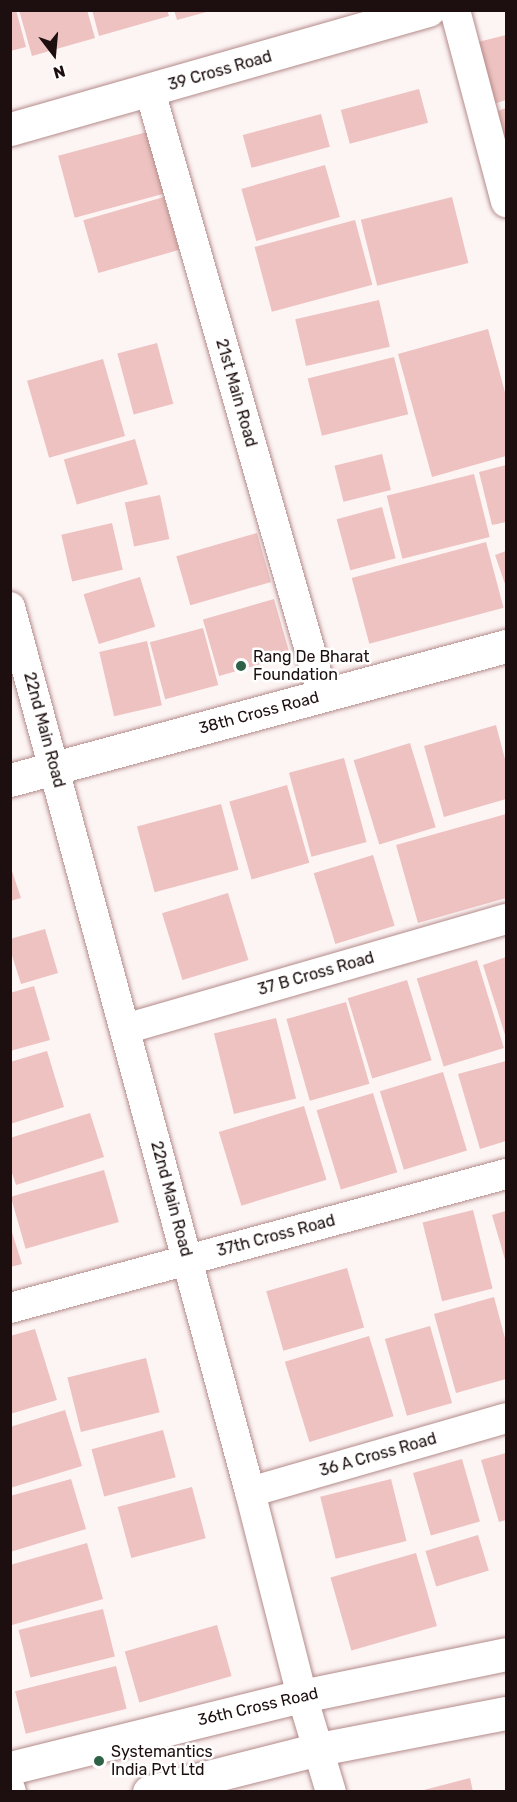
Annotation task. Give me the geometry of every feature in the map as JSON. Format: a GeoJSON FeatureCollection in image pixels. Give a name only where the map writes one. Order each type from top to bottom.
{"type":"FeatureCollection","features":[{"type":"Feature","properties":{"kind":"street","name":"39 Cross Road"},"geometry":{"type":"LineString","coordinates":[[10,129],[428,10]]}},
{"type":"Feature","properties":{"kind":"street"},"geometry":{"type":"LineString","coordinates":[[454,10],[507,202]]}},
{"type":"Feature","properties":{"kind":"street","name":"21st Main Road"},"geometry":{"type":"LineString","coordinates":[[150,91],[323,696]]}},
{"type":"Feature","properties":{"kind":"street","name":"22nd Main Road"},"geometry":{"type":"LineString","coordinates":[[10,607],[188,1260],[302,1696],[331,1791]]}},
{"type":"Feature","properties":{"kind":"street","name":"38th Cross Road"},"geometry":{"type":"LineString","coordinates":[[10,780],[507,646]]}},
{"type":"Feature","properties":{"kind":"street","name":"37 B Cross Road"},"geometry":{"type":"LineString","coordinates":[[125,1029],[507,919]]}},
{"type":"Feature","properties":{"kind":"street","name":"37th Cross Road"},"geometry":{"type":"LineString","coordinates":[[10,1308],[507,1174]]}},
{"type":"Feature","properties":{"kind":"street","name":"36 A Cross Road"},"geometry":{"type":"LineString","coordinates":[[250,1492],[507,1418]]}},
{"type":"Feature","properties":{"kind":"street","name":"36th Cross Road"},"geometry":{"type":"LineString","coordinates":[[10,1768],[302,1696],[507,1654]]}},
{"type":"Feature","properties":{"kind":"street"},"geometry":{"type":"LineString","coordinates":[[148,1791],[319,1749],[507,1713]]}},
{"type":"Feature","properties":{"kind":"building"},"geometry":{"type":"Polygon","coordinates":[[[10,10],[16,10],[26,47],[10,51],[10,10]]]}},
{"type":"Feature","properties":{"kind":"building"},"geometry":{"type":"Polygon","coordinates":[[[19,10],[87,10],[95,38],[32,56],[19,10]]]}},
{"type":"Feature","properties":{"kind":"building"},"geometry":{"type":"Polygon","coordinates":[[[92,10],[167,10],[169,16],[99,36],[92,10]]]}},
{"type":"Feature","properties":{"kind":"building"},"geometry":{"type":"Polygon","coordinates":[[[174,10],[210,10],[210,11],[177,20],[174,10]]]}},
{"type":"Feature","properties":{"kind":"building"},"geometry":{"type":"Polygon","coordinates":[[[506,35],[506,100],[487,106],[470,44],[506,35]]]}},
{"type":"Feature","properties":{"kind":"building"},"geometry":{"type":"Polygon","coordinates":[[[419,89],[428,123],[350,144],[341,110],[419,89]]]}},
{"type":"Feature","properties":{"kind":"building"},"geometry":{"type":"Polygon","coordinates":[[[506,108],[506,144],[497,111],[506,108]]]}},
{"type":"Feature","properties":{"kind":"building"},"geometry":{"type":"Polygon","coordinates":[[[321,114],[330,147],[252,168],[243,135],[321,114]]]}},
{"type":"Feature","properties":{"kind":"building"},"geometry":{"type":"Polygon","coordinates":[[[147,132],[164,194],[75,218],[58,156],[147,132]]]}},
{"type":"Feature","properties":{"kind":"building"},"geometry":{"type":"Polygon","coordinates":[[[325,165],[340,217],[256,241],[241,189],[325,165]]]}},
{"type":"Feature","properties":{"kind":"building"},"geometry":{"type":"Polygon","coordinates":[[[164,197],[179,250],[98,273],[83,220],[164,197]]]}},
{"type":"Feature","properties":{"kind":"building"},"geometry":{"type":"Polygon","coordinates":[[[452,197],[468,263],[377,286],[361,220],[452,197]]]}},
{"type":"Feature","properties":{"kind":"building"},"geometry":{"type":"Polygon","coordinates":[[[355,220],[372,285],[272,312],[255,247],[355,220]]]}},
{"type":"Feature","properties":{"kind":"building"},"geometry":{"type":"Polygon","coordinates":[[[379,300],[390,347],[306,366],[295,319],[379,300]]]}},
{"type":"Feature","properties":{"kind":"building"},"geometry":{"type":"Polygon","coordinates":[[[488,329],[506,396],[506,456],[432,477],[398,354],[488,329]]]}},
{"type":"Feature","properties":{"kind":"building"},"geometry":{"type":"Polygon","coordinates":[[[157,343],[173,404],[134,414],[117,354],[157,343]]]}},
{"type":"Feature","properties":{"kind":"building"},"geometry":{"type":"Polygon","coordinates":[[[394,357],[408,414],[322,436],[308,379],[394,357]]]}},
{"type":"Feature","properties":{"kind":"building"},"geometry":{"type":"Polygon","coordinates":[[[103,359],[125,436],[49,458],[27,381],[103,359]]]}},
{"type":"Feature","properties":{"kind":"building"},"geometry":{"type":"Polygon","coordinates":[[[135,439],[148,484],[77,505],[64,459],[135,439]]]}},
{"type":"Feature","properties":{"kind":"building"},"geometry":{"type":"Polygon","coordinates":[[[382,454],[391,490],[343,502],[334,466],[382,454]]]}},
{"type":"Feature","properties":{"kind":"building"},"geometry":{"type":"Polygon","coordinates":[[[506,465],[506,522],[492,525],[479,472],[506,465]]]}},
{"type":"Feature","properties":{"kind":"building"},"geometry":{"type":"Polygon","coordinates":[[[474,474],[490,537],[402,559],[387,496],[474,474]]]}},
{"type":"Feature","properties":{"kind":"building"},"geometry":{"type":"Polygon","coordinates":[[[160,495],[169,539],[134,547],[125,502],[160,495]]]}},
{"type":"Feature","properties":{"kind":"building"},"geometry":{"type":"Polygon","coordinates":[[[382,507],[396,558],[350,570],[337,519],[382,507]]]}},
{"type":"Feature","properties":{"kind":"building"},"geometry":{"type":"Polygon","coordinates":[[[112,523],[123,570],[72,581],[61,535],[112,523]]]}},
{"type":"Feature","properties":{"kind":"building"},"geometry":{"type":"Polygon","coordinates":[[[257,533],[271,582],[190,605],[176,556],[257,533]]]}},
{"type":"Feature","properties":{"kind":"building"},"geometry":{"type":"Polygon","coordinates":[[[486,542],[504,608],[369,644],[352,578],[486,542]]]}},
{"type":"Feature","properties":{"kind":"building"},"geometry":{"type":"Polygon","coordinates":[[[506,551],[506,587],[495,555],[506,551]]]}},
{"type":"Feature","properties":{"kind":"building"},"geometry":{"type":"Polygon","coordinates":[[[140,577],[155,627],[99,644],[84,594],[140,577]]]}},
{"type":"Feature","properties":{"kind":"building"},"geometry":{"type":"Polygon","coordinates":[[[274,599],[290,656],[219,676],[203,619],[274,599]]]}},
{"type":"Feature","properties":{"kind":"building"},"geometry":{"type":"Polygon","coordinates":[[[203,628],[218,685],[165,699],[150,642],[203,628]]]}},
{"type":"Feature","properties":{"kind":"building"},"geometry":{"type":"Polygon","coordinates":[[[147,641],[162,705],[114,716],[99,652],[147,641]]]}},
{"type":"Feature","properties":{"kind":"building"},"geometry":{"type":"Polygon","coordinates":[[[496,725],[506,763],[506,799],[444,817],[424,746],[496,725]]]}},
{"type":"Feature","properties":{"kind":"building"},"geometry":{"type":"Polygon","coordinates":[[[410,743],[436,827],[379,844],[354,760],[410,743]]]}},
{"type":"Feature","properties":{"kind":"building"},"geometry":{"type":"Polygon","coordinates":[[[344,758],[367,842],[311,857],[289,773],[344,758]]]}},
{"type":"Feature","properties":{"kind":"building"},"geometry":{"type":"Polygon","coordinates":[[[287,785],[309,863],[252,879],[229,802],[287,785]]]}},
{"type":"Feature","properties":{"kind":"building"},"geometry":{"type":"Polygon","coordinates":[[[221,804],[239,870],[155,892],[137,827],[221,804]]]}},
{"type":"Feature","properties":{"kind":"building"},"geometry":{"type":"Polygon","coordinates":[[[506,814],[506,898],[418,923],[396,845],[506,814]]]}},
{"type":"Feature","properties":{"kind":"building"},"geometry":{"type":"Polygon","coordinates":[[[373,855],[395,926],[335,944],[314,873],[373,855]]]}},
{"type":"Feature","properties":{"kind":"building"},"geometry":{"type":"Polygon","coordinates":[[[10,865],[21,898],[10,901],[10,865]]]}},
{"type":"Feature","properties":{"kind":"building"},"geometry":{"type":"Polygon","coordinates":[[[228,893],[248,960],[182,980],[162,913],[228,893]]]}},
{"type":"Feature","properties":{"kind":"building"},"geometry":{"type":"Polygon","coordinates":[[[45,929],[58,973],[21,984],[10,949],[10,939],[45,929]]]}},
{"type":"Feature","properties":{"kind":"building"},"geometry":{"type":"Polygon","coordinates":[[[506,957],[506,1038],[483,965],[506,957]]]}},
{"type":"Feature","properties":{"kind":"building"},"geometry":{"type":"Polygon","coordinates":[[[477,960],[504,1048],[444,1066],[417,978],[477,960]]]}},
{"type":"Feature","properties":{"kind":"building"},"geometry":{"type":"Polygon","coordinates":[[[407,980],[432,1060],[372,1078],[348,998],[407,980]]]}},
{"type":"Feature","properties":{"kind":"building"},"geometry":{"type":"Polygon","coordinates":[[[34,986],[50,1040],[10,1051],[10,993],[34,986]]]}},
{"type":"Feature","properties":{"kind":"building"},"geometry":{"type":"Polygon","coordinates":[[[346,1002],[369,1084],[310,1101],[286,1019],[346,1002]]]}},
{"type":"Feature","properties":{"kind":"building"},"geometry":{"type":"Polygon","coordinates":[[[276,1018],[296,1099],[234,1114],[214,1033],[276,1018]]]}},
{"type":"Feature","properties":{"kind":"building"},"geometry":{"type":"Polygon","coordinates":[[[47,1051],[64,1107],[10,1124],[10,1062],[47,1051]]]}},
{"type":"Feature","properties":{"kind":"building"},"geometry":{"type":"Polygon","coordinates":[[[506,1061],[506,1141],[480,1149],[458,1074],[506,1061]]]}},
{"type":"Feature","properties":{"kind":"building"},"geometry":{"type":"Polygon","coordinates":[[[443,1072],[467,1150],[404,1170],[380,1091],[443,1072]]]}},
{"type":"Feature","properties":{"kind":"building"},"geometry":{"type":"Polygon","coordinates":[[[373,1093],[397,1172],[341,1190],[317,1110],[373,1093]]]}},
{"type":"Feature","properties":{"kind":"building"},"geometry":{"type":"Polygon","coordinates":[[[304,1106],[327,1180],[241,1206],[219,1132],[304,1106]]]}},
{"type":"Feature","properties":{"kind":"building"},"geometry":{"type":"Polygon","coordinates":[[[90,1113],[104,1157],[16,1185],[10,1167],[10,1138],[90,1113]]]}},
{"type":"Feature","properties":{"kind":"building"},"geometry":{"type":"Polygon","coordinates":[[[104,1170],[119,1222],[26,1249],[11,1197],[104,1170]]]}},
{"type":"Feature","properties":{"kind":"building"},"geometry":{"type":"Polygon","coordinates":[[[473,1210],[493,1289],[442,1301],[423,1223],[473,1210]]]}},
{"type":"Feature","properties":{"kind":"building"},"geometry":{"type":"Polygon","coordinates":[[[506,1211],[506,1263],[492,1215],[506,1211]]]}},
{"type":"Feature","properties":{"kind":"building"},"geometry":{"type":"Polygon","coordinates":[[[10,1226],[22,1264],[10,1267],[10,1226]]]}},
{"type":"Feature","properties":{"kind":"building"},"geometry":{"type":"Polygon","coordinates":[[[347,1268],[364,1328],[283,1351],[266,1291],[347,1268]]]}},
{"type":"Feature","properties":{"kind":"building"},"geometry":{"type":"Polygon","coordinates":[[[494,1297],[506,1342],[506,1379],[456,1393],[434,1314],[494,1297]]]}},
{"type":"Feature","properties":{"kind":"building"},"geometry":{"type":"Polygon","coordinates":[[[430,1326],[452,1403],[407,1416],[385,1339],[430,1326]]]}},
{"type":"Feature","properties":{"kind":"building"},"geometry":{"type":"Polygon","coordinates":[[[35,1329],[57,1400],[10,1414],[10,1336],[35,1329]]]}},
{"type":"Feature","properties":{"kind":"building"},"geometry":{"type":"Polygon","coordinates":[[[369,1336],[394,1416],[309,1442],[285,1362],[369,1336]]]}},
{"type":"Feature","properties":{"kind":"building"},"geometry":{"type":"Polygon","coordinates":[[[146,1358],[160,1412],[81,1432],[67,1378],[146,1358]]]}},
{"type":"Feature","properties":{"kind":"building"},"geometry":{"type":"Polygon","coordinates":[[[65,1410],[82,1466],[10,1488],[10,1427],[65,1410]]]}},
{"type":"Feature","properties":{"kind":"building"},"geometry":{"type":"Polygon","coordinates":[[[163,1430],[176,1477],[104,1496],[92,1449],[163,1430]]]}},
{"type":"Feature","properties":{"kind":"building"},"geometry":{"type":"Polygon","coordinates":[[[506,1453],[506,1520],[499,1522],[481,1460],[506,1453]]]}},
{"type":"Feature","properties":{"kind":"building"},"geometry":{"type":"Polygon","coordinates":[[[462,1459],[480,1521],[431,1536],[413,1473],[462,1459]]]}},
{"type":"Feature","properties":{"kind":"building"},"geometry":{"type":"Polygon","coordinates":[[[71,1479],[86,1529],[10,1552],[10,1496],[71,1479]]]}},
{"type":"Feature","properties":{"kind":"building"},"geometry":{"type":"Polygon","coordinates":[[[391,1479],[406,1541],[336,1559],[320,1497],[391,1479]]]}},
{"type":"Feature","properties":{"kind":"building"},"geometry":{"type":"Polygon","coordinates":[[[192,1487],[206,1538],[131,1558],[118,1507],[192,1487]]]}},
{"type":"Feature","properties":{"kind":"building"},"geometry":{"type":"Polygon","coordinates":[[[478,1535],[489,1570],[436,1586],[425,1551],[478,1535]]]}},
{"type":"Feature","properties":{"kind":"building"},"geometry":{"type":"Polygon","coordinates":[[[87,1543],[103,1599],[12,1625],[10,1565],[87,1543]]]}},
{"type":"Feature","properties":{"kind":"building"},"geometry":{"type":"Polygon","coordinates":[[[416,1553],[437,1626],[351,1651],[330,1578],[416,1553]]]}},
{"type":"Feature","properties":{"kind":"building"},"geometry":{"type":"Polygon","coordinates":[[[103,1609],[115,1657],[30,1678],[19,1630],[103,1609]]]}},
{"type":"Feature","properties":{"kind":"building"},"geometry":{"type":"Polygon","coordinates":[[[217,1625],[232,1676],[139,1702],[125,1651],[217,1625]]]}},
{"type":"Feature","properties":{"kind":"building"},"geometry":{"type":"Polygon","coordinates":[[[116,1666],[127,1709],[26,1734],[15,1691],[116,1666]]]}},
{"type":"Feature","properties":{"kind":"building"},"geometry":{"type":"Polygon","coordinates":[[[470,1778],[473,1792],[420,1792],[420,1791],[470,1778]]]}},
{"type":"Feature","properties":{"kind":"place","name":"Rang De Bharat Foundation"},"geometry":{"type":"Point","coordinates":[241,666]}},
{"type":"Feature","properties":{"kind":"place","name":"Systemantics India Pvt Ltd"},"geometry":{"type":"Point","coordinates":[99,1761]}}]}
